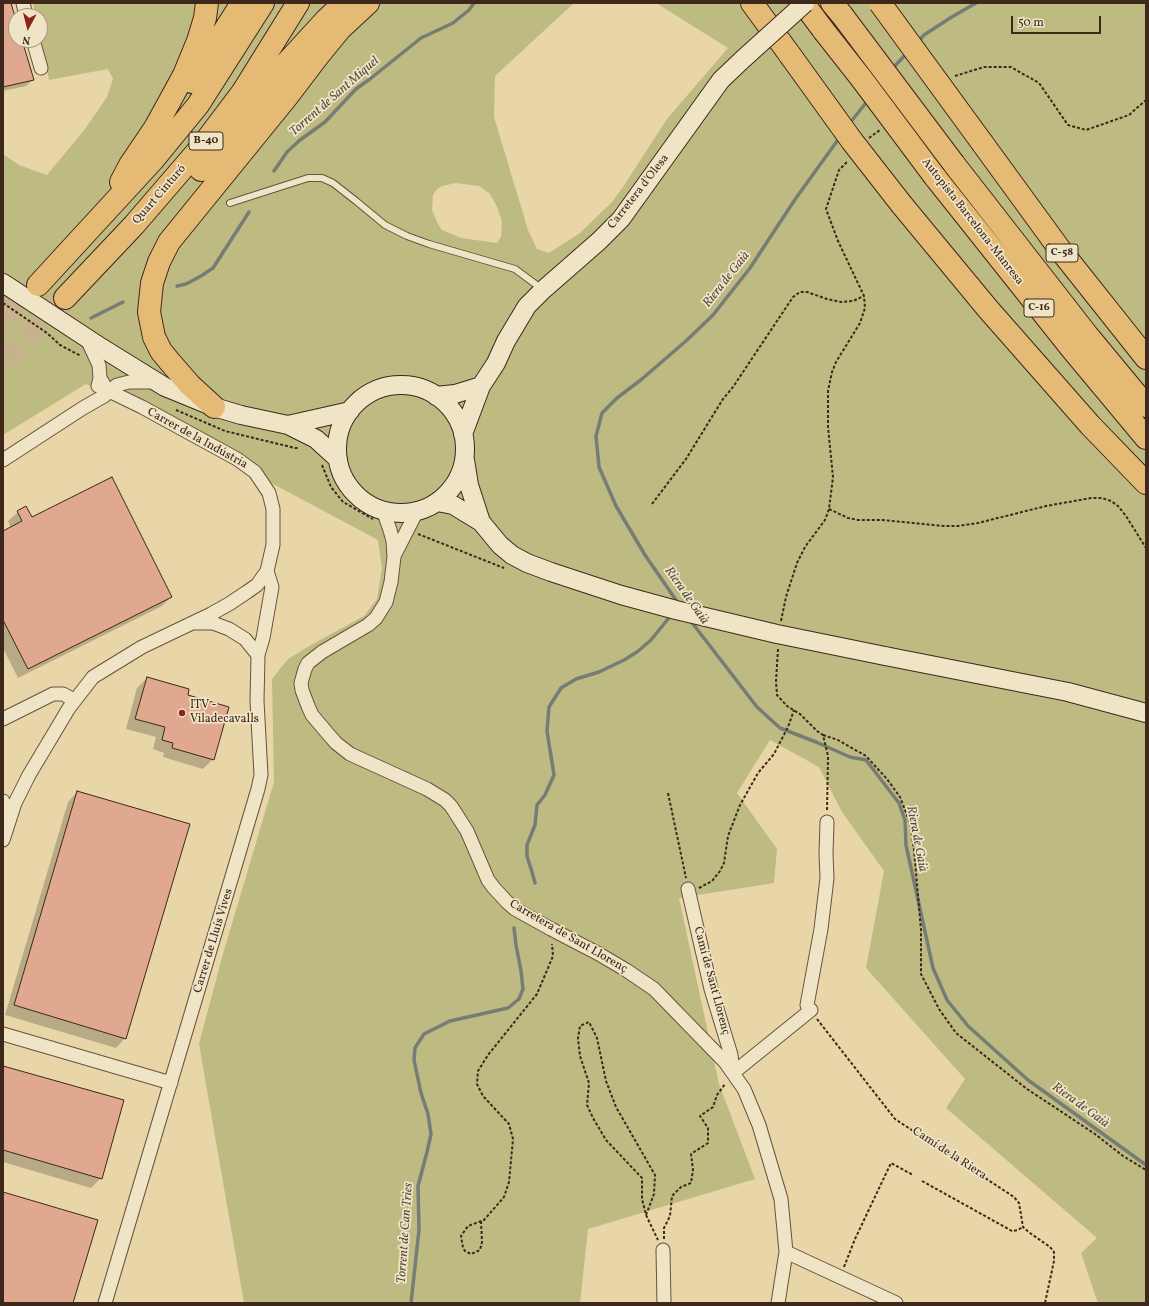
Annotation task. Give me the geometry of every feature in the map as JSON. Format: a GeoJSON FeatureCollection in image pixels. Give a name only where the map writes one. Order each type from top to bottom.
{"type":"FeatureCollection","features":[{"type":"Feature","properties":{"kind":"highway"},"geometry":{"type":"LineString","coordinates":[[105,212],[130,165],[155,128],[184,75],[198,41],[205,18],[207,3]]}},
{"type":"Feature","properties":{"kind":"highway"},"geometry":{"type":"LineString","coordinates":[[129,186],[148,150],[242,3]]}},
{"type":"Feature","properties":{"kind":"highway","name":"B-40"},"geometry":{"type":"LineString","coordinates":[[38,285],[153,160],[198,105],[263,3]]}},
{"type":"Feature","properties":{"kind":"highway","name":"Quart Cinturó"},"geometry":{"type":"LineString","coordinates":[[65,298],[134,225],[206,140],[242,92],[298,3]]}},
{"type":"Feature","properties":{"kind":"highway"},"geometry":{"type":"LineString","coordinates":[[281,69],[322,3]]}},
{"type":"Feature","properties":{"kind":"highway"},"geometry":{"type":"LineString","coordinates":[[96,265],[135,238],[156,220],[213,157],[281,69],[326,20],[344,3]]}},
{"type":"Feature","properties":{"kind":"highway"},"geometry":{"type":"LineString","coordinates":[[214,407],[190,385],[170,362],[161,351],[154,337],[149,312],[152,283],[159,262],[169,242],[286,98],[318,56],[340,29],[368,3]]}},
{"type":"Feature","properties":{"kind":"highway","name":"Autopista Barcelona-Manresa"},"geometry":{"type":"LineString","coordinates":[[804,3],[935,177],[1071,348],[1146,438]]}},
{"type":"Feature","properties":{"kind":"highway","name":"C-58"},"geometry":{"type":"LineString","coordinates":[[880,3],[1061,251],[1146,358]]}},
{"type":"Feature","properties":{"kind":"highway"},"geometry":{"type":"LineString","coordinates":[[752,6],[790,55],[852,141],[902,205],[993,315],[1090,425],[1146,483]]}},
{"type":"Feature","properties":{"kind":"highway","name":"Autopista Barcelona-Manresa"},"geometry":{"type":"LineString","coordinates":[[837,9],[954,164],[1088,336],[1146,406]]}},
{"type":"Feature","properties":{"kind":"street","name":"Carretera d'Olesa"},"geometry":{"type":"LineString","coordinates":[[463,434],[480,386],[496,363],[518,320],[527,306],[542,290],[599,241],[621,218],[721,80],[804,3]]}},
{"type":"Feature","properties":{"kind":"street"},"geometry":{"type":"LineString","coordinates":[[35,48],[41,68]]}},
{"type":"Feature","properties":{"kind":"street"},"geometry":{"type":"LineString","coordinates":[[3,283],[86,338],[158,382],[188,397],[241,415],[288,425],[316,439],[329,461],[353,491],[369,504],[383,510],[400,513],[417,511],[437,502],[456,482],[464,456]]}},
{"type":"Feature","properties":{"kind":"street"},"geometry":{"type":"LineString","coordinates":[[86,338],[100,365],[100,378],[96,394],[88,405]]}},
{"type":"Feature","properties":{"kind":"street"},"geometry":{"type":"LineString","coordinates":[[100,378],[109,392]]}},
{"type":"Feature","properties":{"kind":"street"},"geometry":{"type":"LineString","coordinates":[[3,460],[88,405],[99,400],[118,385],[129,382],[158,382]]}},
{"type":"Feature","properties":{"kind":"street"},"geometry":{"type":"LineString","coordinates":[[329,461],[337,448],[342,424],[356,404],[368,394],[392,386],[418,388],[436,396],[448,406],[463,434],[464,456],[469,485],[481,522]]}},
{"type":"Feature","properties":{"kind":"street"},"geometry":{"type":"LineString","coordinates":[[436,396],[455,394],[480,386]]}},
{"type":"Feature","properties":{"kind":"street","name":"Carrer de la Indústria"},"geometry":{"type":"LineString","coordinates":[[109,392],[237,459],[255,472],[269,493],[273,509],[273,545],[267,571]]}},
{"type":"Feature","properties":{"kind":"street"},"geometry":{"type":"LineString","coordinates":[[288,425],[350,411]]}},
{"type":"Feature","properties":{"kind":"street"},"geometry":{"type":"LineString","coordinates":[[437,502],[453,505],[481,522],[500,545],[512,555],[532,566],[621,595],[676,610],[777,634],[1068,692],[1146,713]]}},
{"type":"Feature","properties":{"kind":"street","name":"Carretera de Sant Llorenç"},"geometry":{"type":"LineString","coordinates":[[383,510],[390,530],[394,557]]}},
{"type":"Feature","properties":{"kind":"street","name":"Carretera de Sant Llorenç"},"geometry":{"type":"LineString","coordinates":[[417,511],[405,532],[394,557],[389,593],[382,610],[368,625],[314,657],[308,663],[301,683],[303,697],[312,715],[329,735],[343,748],[361,759],[428,789],[451,806],[467,831],[483,868],[494,888],[515,909],[599,954],[654,989],[707,1043],[733,1073],[744,1089],[759,1125],[781,1198],[786,1252],[778,1303]]}},
{"type":"Feature","properties":{"kind":"street"},"geometry":{"type":"LineString","coordinates":[[3,840],[15,803],[29,775],[74,700],[93,677],[142,647],[193,623],[244,595],[257,585],[267,571]]}},
{"type":"Feature","properties":{"kind":"street","name":"Carrer de Lluís Vives"},"geometry":{"type":"LineString","coordinates":[[105,1303],[172,1083],[258,789],[261,774],[257,701],[258,655],[263,638],[272,587],[267,571]]}},
{"type":"Feature","properties":{"kind":"street"},"geometry":{"type":"LineString","coordinates":[[193,623],[213,623],[229,629],[245,640],[258,655]]}},
{"type":"Feature","properties":{"kind":"street"},"geometry":{"type":"LineString","coordinates":[[3,719],[52,694],[63,694],[74,700]]}},
{"type":"Feature","properties":{"kind":"street"},"geometry":{"type":"LineString","coordinates":[[3,801],[9,821]]}},
{"type":"Feature","properties":{"kind":"street"},"geometry":{"type":"LineString","coordinates":[[733,1073],[809,1008],[827,878],[827,822]]}},
{"type":"Feature","properties":{"kind":"street","name":"Camí de Sant Llorenç"},"geometry":{"type":"LineString","coordinates":[[688,889],[711,989],[731,1056],[733,1073]]}},
{"type":"Feature","properties":{"kind":"street"},"geometry":{"type":"LineString","coordinates":[[3,1034],[172,1083]]}},
{"type":"Feature","properties":{"kind":"street"},"geometry":{"type":"LineString","coordinates":[[663,1250],[664,1303]]}},
{"type":"Feature","properties":{"kind":"street"},"geometry":{"type":"LineString","coordinates":[[786,1252],[896,1303]]}},
{"type":"Feature","properties":{"kind":"lane"},"geometry":{"type":"LineString","coordinates":[[230,203],[308,178],[322,178],[333,183],[385,225],[407,236],[429,244],[515,269],[542,290]]}},
{"type":"Feature","properties":{"kind":"path"},"geometry":{"type":"LineString","coordinates":[[1053,102],[1068,125],[1086,130],[1129,115],[1146,100]]}},
{"type":"Feature","properties":{"kind":"path"},"geometry":{"type":"LineString","coordinates":[[652,504],[686,459],[723,400],[793,296],[800,292],[807,292],[826,299],[842,302],[853,301],[864,296]]}},
{"type":"Feature","properties":{"kind":"path"},"geometry":{"type":"LineString","coordinates":[[3,303],[47,333],[60,345],[84,358]]}},
{"type":"Feature","properties":{"kind":"path"},"geometry":{"type":"LineString","coordinates":[[781,624],[786,597],[797,563],[805,547],[825,520],[829,509],[833,477],[828,427],[828,391],[836,362],[860,323],[865,308]]}},
{"type":"Feature","properties":{"kind":"path"},"geometry":{"type":"LineString","coordinates":[[170,407],[224,432],[300,448]]}},
{"type":"Feature","properties":{"kind":"path"},"geometry":{"type":"LineString","coordinates":[[329,461],[332,487],[343,502],[377,521],[381,528],[390,530]]}},
{"type":"Feature","properties":{"kind":"path"},"geometry":{"type":"LineString","coordinates":[[829,509],[848,518],[858,520],[883,520],[958,526],[978,523],[1046,506],[1091,498],[1102,498],[1111,501],[1118,506],[1146,548]]}},
{"type":"Feature","properties":{"kind":"path"},"geometry":{"type":"LineString","coordinates":[[405,532],[414,533],[507,570]]}},
{"type":"Feature","properties":{"kind":"path"},"geometry":{"type":"LineString","coordinates":[[778,645],[776,666],[778,695],[787,706],[794,710],[823,735],[838,740],[866,756],[900,797],[910,823],[914,850],[921,930],[921,974],[939,1009],[956,1033],[1027,1089],[1095,1134],[1123,1156],[1146,1170]]}},
{"type":"Feature","properties":{"kind":"path"},"geometry":{"type":"LineString","coordinates":[[668,793],[688,889],[702,888],[712,881],[720,871],[724,863],[728,836],[740,805],[758,773],[774,754],[788,727],[794,710]]}},
{"type":"Feature","properties":{"kind":"path"},"geometry":{"type":"LineString","coordinates":[[823,735],[828,756],[827,822]]}},
{"type":"Feature","properties":{"kind":"path"},"geometry":{"type":"LineString","coordinates":[[481,1221],[482,1242],[480,1250],[471,1254],[463,1248],[461,1236],[468,1226],[481,1221],[490,1214],[504,1197],[509,1182],[513,1139],[509,1124],[484,1096],[477,1084],[478,1071],[488,1055],[537,994],[553,956],[551,929]]}},
{"type":"Feature","properties":{"kind":"path","name":"Camí de la Riera"},"geometry":{"type":"LineString","coordinates":[[809,1008],[895,1119],[1014,1196],[1019,1203],[1023,1227]]}},
{"type":"Feature","properties":{"kind":"path"},"geometry":{"type":"LineString","coordinates":[[646,1215],[654,1194],[655,1175],[616,1107],[606,1081],[597,1038],[589,1022],[580,1026],[578,1038],[580,1056],[589,1083],[587,1105],[606,1140],[642,1178],[642,1199],[646,1215],[663,1250]]}},
{"type":"Feature","properties":{"kind":"path"},"geometry":{"type":"LineString","coordinates":[[663,1250],[664,1228],[670,1216],[672,1196],[681,1187],[691,1182],[693,1170],[691,1154],[708,1143],[708,1128],[700,1116],[713,1107],[717,1095],[733,1073]]}},
{"type":"Feature","properties":{"kind":"path"},"geometry":{"type":"LineString","coordinates":[[840,1277],[855,1239],[891,1163],[913,1175]]}},
{"type":"Feature","properties":{"kind":"path"},"geometry":{"type":"LineString","coordinates":[[922,1181],[1012,1231],[1023,1227],[1050,1247],[1054,1252],[1054,1261],[1044,1303]]}},
{"type":"Feature","properties":{"kind":"shaded area"},"geometry":{"type":"Polygon","coordinates":[[[33,3],[574,3],[495,76],[494,117],[528,230],[537,249],[549,253],[580,233],[612,202],[667,119],[728,48],[656,3],[1146,3],[1146,1303],[1098,1303],[1081,1253],[1097,1238],[946,1108],[965,1079],[866,968],[884,871],[842,812],[819,767],[770,740],[737,793],[777,849],[774,883],[679,898],[719,1084],[755,1179],[588,1229],[580,1303],[244,1303],[199,1044],[223,954],[274,782],[272,679],[288,659],[364,616],[377,599],[382,568],[378,540],[86,384],[3,435],[3,154],[19,165],[47,175],[85,129],[107,97],[113,79],[108,69],[49,80],[42,48],[48,48],[48,8],[34,8],[33,3]],[[456,183],[442,186],[437,189],[433,195],[432,210],[442,230],[461,238],[497,243],[501,237],[502,221],[490,194],[479,186],[456,183]]]}},
{"type":"Feature","properties":{"kind":"building"},"geometry":{"type":"Polygon","coordinates":[[[3,3],[11,3],[12,8],[8,8],[8,48],[24,48],[34,80],[3,87],[3,3]]]}},
{"type":"Feature","properties":{"kind":"building"},"geometry":{"type":"Polygon","coordinates":[[[112,477],[172,597],[28,669],[3,620],[3,531],[22,521],[17,511],[26,506],[32,517],[112,477]]]}},
{"type":"Feature","properties":{"kind":"building","name":"ITV - Viladecavalls"},"geometry":{"type":"Polygon","coordinates":[[[147,677],[189,689],[188,695],[229,707],[214,760],[172,748],[173,743],[162,740],[165,727],[135,719],[147,677]]]}},
{"type":"Feature","properties":{"kind":"building"},"geometry":{"type":"Polygon","coordinates":[[[77,791],[190,824],[126,1039],[14,1005],[77,791]]]}},
{"type":"Feature","properties":{"kind":"building"},"geometry":{"type":"Polygon","coordinates":[[[3,1066],[124,1100],[102,1179],[3,1150],[3,1066]]]}},
{"type":"Feature","properties":{"kind":"building"},"geometry":{"type":"Polygon","coordinates":[[[3,1192],[98,1220],[73,1303],[3,1303],[3,1192]]]}},
{"type":"Feature","properties":{"kind":"waterway","name":"Torrent de Sant Miquel"},"geometry":{"type":"LineString","coordinates":[[274,171],[287,152],[300,140],[325,122],[356,89],[421,38],[453,23],[469,10],[474,3]]}},
{"type":"Feature","properties":{"kind":"waterway","name":"Riera de Gaià"},"geometry":{"type":"LineString","coordinates":[[917,43],[924,35],[976,3]]}},
{"type":"Feature","properties":{"kind":"waterway","name":"Riera de Gaià"},"geometry":{"type":"LineString","coordinates":[[892,69],[907,53]]}},
{"type":"Feature","properties":{"kind":"waterway","name":"Riera de Gaià"},"geometry":{"type":"LineString","coordinates":[[849,124],[869,99]]}},
{"type":"Feature","properties":{"kind":"waterway","name":"Riera de Gaià"},"geometry":{"type":"LineString","coordinates":[[678,603],[645,555],[616,506],[599,467],[596,436],[602,413],[617,398],[642,379],[687,340],[713,315],[750,268],[796,198],[840,137]]}},
{"type":"Feature","properties":{"kind":"waterway","name":"Torrent de Sant Miquel"},"geometry":{"type":"LineString","coordinates":[[177,286],[186,284],[213,268],[249,212]]}},
{"type":"Feature","properties":{"kind":"waterway","name":"Torrent de Sant Miquel"},"geometry":{"type":"LineString","coordinates":[[91,318],[123,302]]}},
{"type":"Feature","properties":{"kind":"waterway","name":"Torrent de Can Tries"},"geometry":{"type":"LineString","coordinates":[[535,883],[527,856],[527,845],[535,825],[537,805],[545,795],[554,775],[547,731],[549,707],[561,688],[576,679],[599,672],[637,652],[651,640],[672,614]]}},
{"type":"Feature","properties":{"kind":"waterway","name":"Riera de Gaià"},"geometry":{"type":"LineString","coordinates":[[690,620],[757,707],[780,728],[850,757],[866,760],[899,803],[905,820],[906,845],[933,968],[947,1000],[968,1026],[1028,1080],[1146,1165]]}},
{"type":"Feature","properties":{"kind":"waterway","name":"Torrent de Can Tries"},"geometry":{"type":"LineString","coordinates":[[411,1303],[419,1230],[418,1186],[431,1134],[428,1114],[421,1093],[414,1060],[415,1048],[424,1034],[450,1021],[508,1008],[519,999],[523,989],[514,928]]}},
{"type":"Feature","properties":{"kind":"tunnel"},"geometry":{"type":"LineString","coordinates":[[3,317],[38,285]]}},
{"type":"Feature","properties":{"kind":"tunnel"},"geometry":{"type":"LineString","coordinates":[[3,362],[65,298]]}},
{"type":"Feature","properties":{"kind":"place","name":"ITV - Viladecavalls"},"geometry":{"type":"Point","coordinates":[182,713]}}]}
